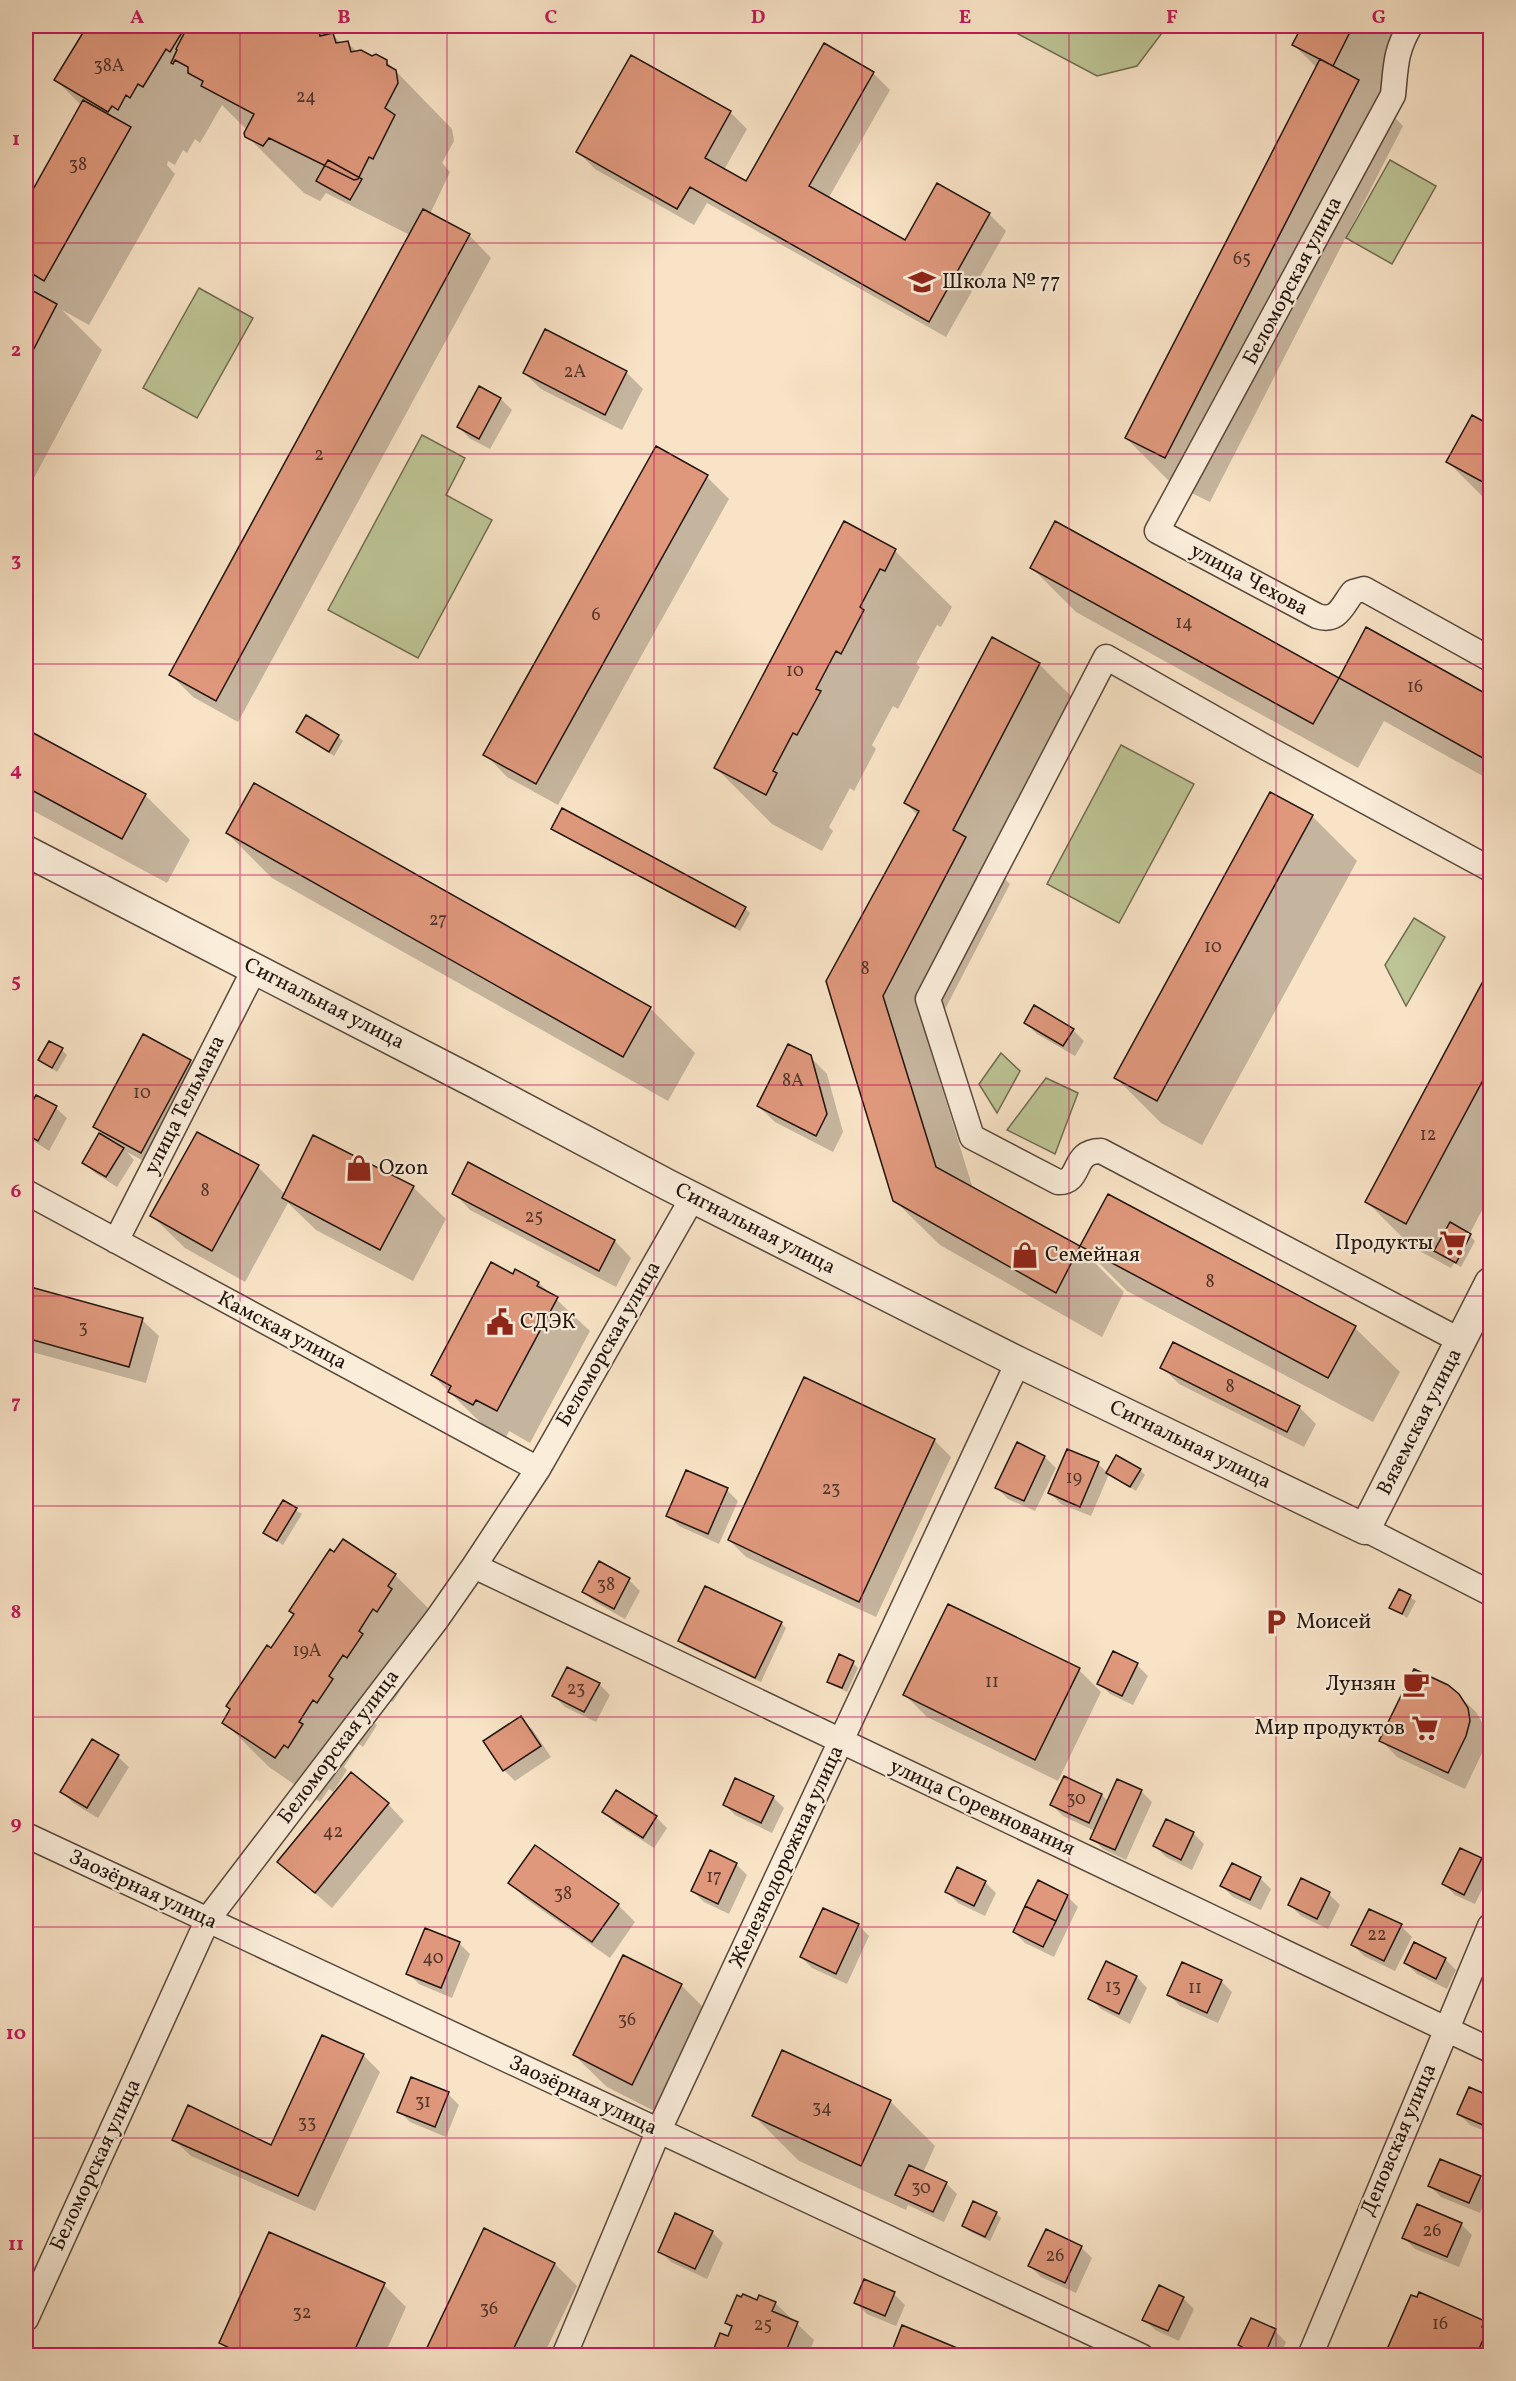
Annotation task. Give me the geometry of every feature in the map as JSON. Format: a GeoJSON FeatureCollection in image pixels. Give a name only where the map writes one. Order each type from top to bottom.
{"type":"FeatureCollection","features":[{"type":"Feature","properties":{"kind":"street","name":"Беломорская улица"},"geometry":{"type":"LineString","coordinates":[[1157,531],[1394,95],[1396,57],[1399,45],[1410,26]]}},
{"type":"Feature","properties":{"kind":"street","name":"улица Чехова"},"geometry":{"type":"LineString","coordinates":[[1157,531],[1317,616],[1328,618],[1338,615],[1353,592],[1364,589],[1491,659]]}},
{"type":"Feature","properties":{"kind":"street"},"geometry":{"type":"LineString","coordinates":[[1461,1341],[1101,1150],[1089,1151],[1083,1156],[1071,1179],[1058,1182],[972,1137],[928,999],[1106,657],[1283,757],[1491,869]]}},
{"type":"Feature","properties":{"kind":"street","name":"Сигнальная улица"},"geometry":{"type":"LineString","coordinates":[[26,851],[693,1197],[1018,1362],[1365,1529],[1491,1593]]}},
{"type":"Feature","properties":{"kind":"street","name":"улица Тельмана"},"geometry":{"type":"LineString","coordinates":[[116,1241],[255,968]]}},
{"type":"Feature","properties":{"kind":"street","name":"Камская улица"},"geometry":{"type":"LineString","coordinates":[[26,1192],[538,1469]]}},
{"type":"Feature","properties":{"kind":"street","name":"Беломорская улица"},"geometry":{"type":"LineString","coordinates":[[26,2319],[208,1920],[474,1566],[538,1469],[693,1197]]}},
{"type":"Feature","properties":{"kind":"street","name":"Вяземская улица"},"geometry":{"type":"LineString","coordinates":[[1365,1529],[1491,1282]]}},
{"type":"Feature","properties":{"kind":"street","name":"Железнодорожная улица"},"geometry":{"type":"LineString","coordinates":[[564,2355],[658,2132],[1018,1362]]}},
{"type":"Feature","properties":{"kind":"street","name":"улица Соревнования"},"geometry":{"type":"LineString","coordinates":[[474,1566],[1491,2050]]}},
{"type":"Feature","properties":{"kind":"street","name":"Заозёрная улица"},"geometry":{"type":"LineString","coordinates":[[26,1835],[658,2132],[1141,2355]]}},
{"type":"Feature","properties":{"kind":"street","name":"Деповская улица"},"geometry":{"type":"LineString","coordinates":[[1310,2355],[1446,2028],[1491,1926]]}},
{"type":"Feature","properties":{"kind":"green space"},"geometry":{"type":"Polygon","coordinates":[[[1003,26],[1164,26],[1162,33],[1137,66],[1097,76],[1003,26]]]}},
{"type":"Feature","properties":{"kind":"green space"},"geometry":{"type":"Polygon","coordinates":[[[1390,160],[1436,186],[1392,264],[1346,238],[1390,160]]]}},
{"type":"Feature","properties":{"kind":"green space"},"geometry":{"type":"Polygon","coordinates":[[[199,288],[253,318],[197,418],[143,388],[199,288]]]}},
{"type":"Feature","properties":{"kind":"green space"},"geometry":{"type":"Polygon","coordinates":[[[422,435],[465,458],[446,495],[492,520],[418,658],[328,610],[422,435]]]}},
{"type":"Feature","properties":{"kind":"green space"},"geometry":{"type":"Polygon","coordinates":[[[1121,745],[1194,784],[1119,923],[1047,884],[1121,745]]]}},
{"type":"Feature","properties":{"kind":"green space"},"geometry":{"type":"Polygon","coordinates":[[[1414,918],[1445,937],[1406,1006],[1385,965],[1414,918]]]}},
{"type":"Feature","properties":{"kind":"green space"},"geometry":{"type":"Polygon","coordinates":[[[1001,1053],[1020,1071],[997,1113],[979,1084],[1001,1053]]]}},
{"type":"Feature","properties":{"kind":"green space"},"geometry":{"type":"Polygon","coordinates":[[[1046,1078],[1078,1093],[1055,1154],[1007,1130],[1046,1078]]]}},
{"type":"Feature","properties":{"kind":"building"},"geometry":{"type":"Polygon","coordinates":[[[87,26],[186,26],[170,52],[166,49],[143,87],[138,84],[130,98],[126,95],[118,110],[112,106],[108,112],[54,80],[87,26]]]}},
{"type":"Feature","properties":{"kind":"building"},"geometry":{"type":"Polygon","coordinates":[[[188,26],[306,26],[307,28],[318,26],[320,36],[333,33],[336,43],[348,41],[351,52],[361,50],[387,60],[387,65],[396,70],[398,83],[385,108],[395,115],[373,159],[369,157],[358,179],[354,180],[269,138],[263,146],[245,137],[244,133],[254,114],[201,86],[203,81],[188,73],[188,67],[175,60],[173,64],[171,63],[188,26]]]}},
{"type":"Feature","properties":{"kind":"building"},"geometry":{"type":"Polygon","coordinates":[[[1302,26],[1353,26],[1333,66],[1292,45],[1302,26]]]}},
{"type":"Feature","properties":{"kind":"building"},"geometry":{"type":"Polygon","coordinates":[[[824,43],[874,72],[809,186],[905,240],[937,183],[990,213],[929,322],[690,187],[677,209],[576,152],[631,55],[731,111],[705,158],[746,181],[824,43]]]}},
{"type":"Feature","properties":{"kind":"building"},"geometry":{"type":"Polygon","coordinates":[[[1320,59],[1359,80],[1165,458],[1125,438],[1320,59]]]}},
{"type":"Feature","properties":{"kind":"building"},"geometry":{"type":"Polygon","coordinates":[[[83,100],[131,127],[44,281],[26,270],[26,202],[83,100]]]}},
{"type":"Feature","properties":{"kind":"building"},"geometry":{"type":"Polygon","coordinates":[[[328,160],[362,179],[350,200],[316,181],[328,160]]]}},
{"type":"Feature","properties":{"kind":"building"},"geometry":{"type":"Polygon","coordinates":[[[423,209],[470,234],[216,701],[169,675],[423,209]]]}},
{"type":"Feature","properties":{"kind":"building"},"geometry":{"type":"Polygon","coordinates":[[[26,287],[57,304],[26,364],[26,287]]]}},
{"type":"Feature","properties":{"kind":"building"},"geometry":{"type":"Polygon","coordinates":[[[545,329],[627,371],[605,415],[523,373],[545,329]]]}},
{"type":"Feature","properties":{"kind":"building"},"geometry":{"type":"Polygon","coordinates":[[[479,386],[501,398],[479,439],[457,427],[479,386]]]}},
{"type":"Feature","properties":{"kind":"building"},"geometry":{"type":"Polygon","coordinates":[[[1472,415],[1490,425],[1490,486],[1446,462],[1472,415]]]}},
{"type":"Feature","properties":{"kind":"building"},"geometry":{"type":"Polygon","coordinates":[[[656,446],[708,475],[536,784],[483,755],[656,446]]]}},
{"type":"Feature","properties":{"kind":"building"},"geometry":{"type":"Polygon","coordinates":[[[844,521],[896,549],[885,571],[880,569],[860,607],[864,610],[841,654],[836,651],[816,689],[821,691],[797,735],[793,733],[773,771],[777,773],[766,795],[714,768],[844,521]]]}},
{"type":"Feature","properties":{"kind":"building"},"geometry":{"type":"Polygon","coordinates":[[[1055,521],[1339,678],[1313,724],[1030,568],[1055,521]]]}},
{"type":"Feature","properties":{"kind":"building"},"geometry":{"type":"Polygon","coordinates":[[[1366,627],[1490,696],[1490,762],[1339,678],[1366,627]]]}},
{"type":"Feature","properties":{"kind":"building"},"geometry":{"type":"Polygon","coordinates":[[[992,637],[1040,663],[953,830],[966,837],[883,996],[936,1167],[1080,1246],[1056,1293],[893,1201],[826,981],[919,811],[904,803],[992,637]]]}},
{"type":"Feature","properties":{"kind":"building"},"geometry":{"type":"Polygon","coordinates":[[[306,715],[339,735],[329,752],[296,732],[306,715]]]}},
{"type":"Feature","properties":{"kind":"building"},"geometry":{"type":"Polygon","coordinates":[[[26,729],[146,794],[122,839],[26,787],[26,729]]]}},
{"type":"Feature","properties":{"kind":"building"},"geometry":{"type":"Polygon","coordinates":[[[254,783],[651,1007],[623,1057],[226,833],[254,783]]]}},
{"type":"Feature","properties":{"kind":"building"},"geometry":{"type":"Polygon","coordinates":[[[1270,792],[1313,815],[1157,1101],[1114,1078],[1270,792]]]}},
{"type":"Feature","properties":{"kind":"building"},"geometry":{"type":"Polygon","coordinates":[[[562,808],[746,907],[735,927],[551,829],[562,808]]]}},
{"type":"Feature","properties":{"kind":"building"},"geometry":{"type":"Polygon","coordinates":[[[1490,968],[1490,1067],[1406,1224],[1365,1202],[1490,968]]]}},
{"type":"Feature","properties":{"kind":"building"},"geometry":{"type":"Polygon","coordinates":[[[1034,1005],[1074,1029],[1063,1046],[1024,1023],[1034,1005]]]}},
{"type":"Feature","properties":{"kind":"building"},"geometry":{"type":"Polygon","coordinates":[[[143,1034],[191,1060],[141,1153],[93,1127],[143,1034]]]}},
{"type":"Feature","properties":{"kind":"building"},"geometry":{"type":"Polygon","coordinates":[[[49,1041],[63,1048],[52,1068],[38,1060],[49,1041]]]}},
{"type":"Feature","properties":{"kind":"building"},"geometry":{"type":"Polygon","coordinates":[[[788,1044],[811,1055],[827,1114],[816,1136],[757,1106],[788,1044]]]}},
{"type":"Feature","properties":{"kind":"building"},"geometry":{"type":"Polygon","coordinates":[[[36,1095],[57,1106],[38,1141],[26,1134],[26,1113],[36,1095]]]}},
{"type":"Feature","properties":{"kind":"building"},"geometry":{"type":"Polygon","coordinates":[[[197,1132],[259,1165],[212,1251],[150,1216],[197,1132]]]}},
{"type":"Feature","properties":{"kind":"building"},"geometry":{"type":"Polygon","coordinates":[[[99,1133],[124,1148],[106,1177],[82,1163],[99,1133]]]}},
{"type":"Feature","properties":{"kind":"building"},"geometry":{"type":"Polygon","coordinates":[[[313,1135],[414,1186],[380,1250],[282,1198],[313,1135]]]}},
{"type":"Feature","properties":{"kind":"building"},"geometry":{"type":"Polygon","coordinates":[[[468,1162],[615,1240],[599,1271],[452,1194],[468,1162]]]}},
{"type":"Feature","properties":{"kind":"building"},"geometry":{"type":"Polygon","coordinates":[[[1108,1194],[1356,1326],[1328,1378],[1080,1246],[1108,1194]]]}},
{"type":"Feature","properties":{"kind":"building","name":"Продукты"},"geometry":{"type":"Polygon","coordinates":[[[1450,1222],[1471,1234],[1456,1263],[1434,1251],[1450,1222]]]}},
{"type":"Feature","properties":{"kind":"building"},"geometry":{"type":"Polygon","coordinates":[[[491,1262],[513,1274],[515,1269],[539,1282],[537,1286],[558,1297],[497,1411],[476,1400],[473,1405],[448,1392],[451,1386],[431,1375],[491,1262]]]}},
{"type":"Feature","properties":{"kind":"building"},"geometry":{"type":"Polygon","coordinates":[[[27,1286],[143,1318],[129,1367],[26,1338],[27,1286]]]}},
{"type":"Feature","properties":{"kind":"building"},"geometry":{"type":"Polygon","coordinates":[[[1173,1342],[1300,1406],[1287,1432],[1160,1368],[1173,1342]]]}},
{"type":"Feature","properties":{"kind":"building"},"geometry":{"type":"Polygon","coordinates":[[[804,1377],[935,1439],[859,1602],[728,1540],[804,1377]]]}},
{"type":"Feature","properties":{"kind":"building"},"geometry":{"type":"Polygon","coordinates":[[[1017,1442],[1045,1456],[1024,1501],[995,1488],[1017,1442]]]}},
{"type":"Feature","properties":{"kind":"building"},"geometry":{"type":"Polygon","coordinates":[[[1067,1449],[1099,1462],[1080,1507],[1048,1493],[1067,1449]]]}},
{"type":"Feature","properties":{"kind":"building"},"geometry":{"type":"Polygon","coordinates":[[[1116,1455],[1141,1469],[1130,1487],[1106,1473],[1116,1455]]]}},
{"type":"Feature","properties":{"kind":"building"},"geometry":{"type":"Polygon","coordinates":[[[686,1470],[728,1488],[708,1534],[666,1516],[686,1470]]]}},
{"type":"Feature","properties":{"kind":"building"},"geometry":{"type":"Polygon","coordinates":[[[283,1500],[297,1508],[277,1541],[263,1533],[283,1500]]]}},
{"type":"Feature","properties":{"kind":"building"},"geometry":{"type":"Polygon","coordinates":[[[343,1539],[396,1574],[388,1586],[392,1589],[377,1612],[373,1609],[359,1631],[363,1634],[347,1658],[343,1655],[329,1676],[333,1679],[317,1703],[313,1700],[299,1722],[303,1724],[288,1748],[284,1745],[275,1758],[222,1723],[230,1709],[226,1706],[267,1645],[271,1648],[294,1614],[289,1611],[330,1549],[334,1552],[343,1539]]]}},
{"type":"Feature","properties":{"kind":"building"},"geometry":{"type":"Polygon","coordinates":[[[599,1561],[630,1578],[614,1609],[582,1592],[599,1561]]]}},
{"type":"Feature","properties":{"kind":"building"},"geometry":{"type":"Polygon","coordinates":[[[705,1586],[782,1622],[755,1678],[678,1641],[705,1586]]]}},
{"type":"Feature","properties":{"kind":"building"},"geometry":{"type":"Polygon","coordinates":[[[1399,1589],[1411,1595],[1402,1614],[1389,1608],[1399,1589]]]}},
{"type":"Feature","properties":{"kind":"building"},"geometry":{"type":"Polygon","coordinates":[[[948,1604],[1080,1668],[1035,1760],[903,1695],[948,1604]]]}},
{"type":"Feature","properties":{"kind":"building"},"geometry":{"type":"Polygon","coordinates":[[[1113,1651],[1138,1663],[1122,1696],[1097,1684],[1113,1651]]]}},
{"type":"Feature","properties":{"kind":"building"},"geometry":{"type":"Polygon","coordinates":[[[839,1654],[854,1661],[842,1688],[827,1682],[839,1654]]]}},
{"type":"Feature","properties":{"kind":"building"},"geometry":{"type":"Polygon","coordinates":[[[567,1667],[600,1683],[584,1712],[552,1696],[567,1667]]]}},
{"type":"Feature","properties":{"kind":"building"},"geometry":{"type":"Polygon","coordinates":[[[1414,1669],[1448,1685],[1459,1694],[1468,1708],[1470,1721],[1466,1736],[1448,1773],[1379,1741],[1414,1669]]]}},
{"type":"Feature","properties":{"kind":"building"},"geometry":{"type":"Polygon","coordinates":[[[521,1716],[541,1746],[503,1771],[483,1741],[521,1716]]]}},
{"type":"Feature","properties":{"kind":"building"},"geometry":{"type":"Polygon","coordinates":[[[92,1739],[119,1755],[87,1808],[60,1792],[92,1739]]]}},
{"type":"Feature","properties":{"kind":"building"},"geometry":{"type":"Polygon","coordinates":[[[351,1772],[389,1803],[315,1893],[277,1862],[351,1772]]]}},
{"type":"Feature","properties":{"kind":"building"},"geometry":{"type":"Polygon","coordinates":[[[1064,1776],[1102,1794],[1089,1823],[1050,1805],[1064,1776]]]}},
{"type":"Feature","properties":{"kind":"building"},"geometry":{"type":"Polygon","coordinates":[[[735,1778],[774,1796],[761,1823],[723,1805],[735,1778]]]}},
{"type":"Feature","properties":{"kind":"building"},"geometry":{"type":"Polygon","coordinates":[[[1117,1779],[1142,1790],[1115,1850],[1090,1839],[1117,1779]]]}},
{"type":"Feature","properties":{"kind":"building"},"geometry":{"type":"Polygon","coordinates":[[[616,1790],[657,1816],[643,1838],[602,1812],[616,1790]]]}},
{"type":"Feature","properties":{"kind":"building"},"geometry":{"type":"Polygon","coordinates":[[[1166,1819],[1194,1832],[1181,1860],[1153,1846],[1166,1819]]]}},
{"type":"Feature","properties":{"kind":"building"},"geometry":{"type":"Polygon","coordinates":[[[535,1845],[619,1904],[592,1942],[508,1883],[535,1845]]]}},
{"type":"Feature","properties":{"kind":"building"},"geometry":{"type":"Polygon","coordinates":[[[1460,1848],[1482,1858],[1464,1895],[1442,1884],[1460,1848]]]}},
{"type":"Feature","properties":{"kind":"building"},"geometry":{"type":"Polygon","coordinates":[[[710,1850],[737,1863],[718,1904],[691,1891],[710,1850]]]}},
{"type":"Feature","properties":{"kind":"building"},"geometry":{"type":"Polygon","coordinates":[[[1232,1863],[1261,1877],[1250,1900],[1220,1886],[1232,1863]]]}},
{"type":"Feature","properties":{"kind":"building"},"geometry":{"type":"Polygon","coordinates":[[[957,1867],[986,1881],[974,1906],[945,1892],[957,1867]]]}},
{"type":"Feature","properties":{"kind":"building"},"geometry":{"type":"Polygon","coordinates":[[[1301,1878],[1330,1892],[1317,1919],[1288,1905],[1301,1878]]]}},
{"type":"Feature","properties":{"kind":"building"},"geometry":{"type":"Polygon","coordinates":[[[1038,1880],[1068,1895],[1056,1921],[1025,1906],[1038,1880]]]}},
{"type":"Feature","properties":{"kind":"building"},"geometry":{"type":"Polygon","coordinates":[[[1025,1906],[1056,1921],[1043,1947],[1013,1932],[1025,1906]]]}},
{"type":"Feature","properties":{"kind":"building"},"geometry":{"type":"Polygon","coordinates":[[[823,1908],[859,1924],[836,1974],[800,1957],[823,1908]]]}},
{"type":"Feature","properties":{"kind":"building"},"geometry":{"type":"Polygon","coordinates":[[[1369,1909],[1402,1924],[1384,1961],[1351,1945],[1369,1909]]]}},
{"type":"Feature","properties":{"kind":"building"},"geometry":{"type":"Polygon","coordinates":[[[425,1928],[460,1942],[441,1988],[406,1974],[425,1928]]]}},
{"type":"Feature","properties":{"kind":"building"},"geometry":{"type":"Polygon","coordinates":[[[1414,1942],[1446,1958],[1436,1979],[1404,1963],[1414,1942]]]}},
{"type":"Feature","properties":{"kind":"building"},"geometry":{"type":"Polygon","coordinates":[[[623,1955],[682,1984],[632,2085],[573,2055],[623,1955]]]}},
{"type":"Feature","properties":{"kind":"building"},"geometry":{"type":"Polygon","coordinates":[[[1106,1961],[1137,1976],[1119,2014],[1088,1999],[1106,1961]]]}},
{"type":"Feature","properties":{"kind":"building"},"geometry":{"type":"Polygon","coordinates":[[[1182,1962],[1222,1980],[1207,2013],[1167,1995],[1182,1962]]]}},
{"type":"Feature","properties":{"kind":"building"},"geometry":{"type":"Polygon","coordinates":[[[322,2035],[364,2054],[298,2196],[172,2140],[188,2105],[271,2145],[322,2035]]]}},
{"type":"Feature","properties":{"kind":"building"},"geometry":{"type":"Polygon","coordinates":[[[782,2050],[891,2100],[861,2166],[752,2116],[782,2050]]]}},
{"type":"Feature","properties":{"kind":"building"},"geometry":{"type":"Polygon","coordinates":[[[411,2077],[449,2092],[435,2127],[397,2112],[411,2077]]]}},
{"type":"Feature","properties":{"kind":"building"},"geometry":{"type":"Polygon","coordinates":[[[1469,2087],[1490,2096],[1490,2128],[1457,2114],[1469,2087]]]}},
{"type":"Feature","properties":{"kind":"building"},"geometry":{"type":"Polygon","coordinates":[[[1440,2159],[1481,2176],[1469,2203],[1428,2186],[1440,2159]]]}},
{"type":"Feature","properties":{"kind":"building"},"geometry":{"type":"Polygon","coordinates":[[[909,2165],[947,2182],[933,2212],[895,2195],[909,2165]]]}},
{"type":"Feature","properties":{"kind":"building"},"geometry":{"type":"Polygon","coordinates":[[[973,2201],[997,2212],[985,2237],[962,2226],[973,2201]]]}},
{"type":"Feature","properties":{"kind":"building"},"geometry":{"type":"Polygon","coordinates":[[[1417,2204],[1462,2223],[1447,2257],[1402,2238],[1417,2204]]]}},
{"type":"Feature","properties":{"kind":"building"},"geometry":{"type":"Polygon","coordinates":[[[675,2213],[713,2231],[695,2269],[658,2252],[675,2213]]]}},
{"type":"Feature","properties":{"kind":"building"},"geometry":{"type":"Polygon","coordinates":[[[484,2228],[555,2263],[510,2356],[423,2356],[484,2228]]]}},
{"type":"Feature","properties":{"kind":"building"},"geometry":{"type":"Polygon","coordinates":[[[1046,2229],[1082,2246],[1065,2283],[1028,2266],[1046,2229]]]}},
{"type":"Feature","properties":{"kind":"building"},"geometry":{"type":"Polygon","coordinates":[[[269,2232],[385,2283],[352,2356],[246,2356],[219,2343],[269,2232]]]}},
{"type":"Feature","properties":{"kind":"building"},"geometry":{"type":"Polygon","coordinates":[[[864,2279],[895,2292],[885,2316],[854,2303],[864,2279]]]}},
{"type":"Feature","properties":{"kind":"building"},"geometry":{"type":"Polygon","coordinates":[[[1159,2285],[1184,2297],[1168,2331],[1142,2320],[1159,2285]]]}},
{"type":"Feature","properties":{"kind":"building"},"geometry":{"type":"Polygon","coordinates":[[[1419,2292],[1485,2321],[1482,2327],[1487,2330],[1476,2356],[1384,2356],[1411,2295],[1417,2297],[1419,2292]]]}},
{"type":"Feature","properties":{"kind":"building"},"geometry":{"type":"Polygon","coordinates":[[[743,2294],[757,2300],[759,2295],[776,2302],[772,2311],[798,2322],[784,2356],[711,2356],[720,2333],[728,2336],[732,2326],[725,2323],[737,2295],[741,2297],[743,2294]]]}},
{"type":"Feature","properties":{"kind":"building"},"geometry":{"type":"Polygon","coordinates":[[[1251,2318],[1276,2329],[1264,2356],[1259,2356],[1238,2345],[1251,2318]]]}},
{"type":"Feature","properties":{"kind":"building"},"geometry":{"type":"Polygon","coordinates":[[[902,2325],[957,2348],[953,2356],[890,2356],[902,2325]]]}},
{"type":"Feature","properties":{"kind":"place","name":"Школа № 77"},"geometry":{"type":"Point","coordinates":[922,282]}},
{"type":"Feature","properties":{"kind":"place","name":"Ozon"},"geometry":{"type":"Point","coordinates":[359,1168]}},
{"type":"Feature","properties":{"kind":"place","name":"Продукты"},"geometry":{"type":"Point","coordinates":[1453,1243]}},
{"type":"Feature","properties":{"kind":"place","name":"Семейная"},"geometry":{"type":"Point","coordinates":[1025,1255]}},
{"type":"Feature","properties":{"kind":"place","name":"СДЭК"},"geometry":{"type":"Point","coordinates":[500,1322]}},
{"type":"Feature","properties":{"kind":"place","name":"Моисей"},"geometry":{"type":"Point","coordinates":[1276,1622]}},
{"type":"Feature","properties":{"kind":"place","name":"Лунзян"},"geometry":{"type":"Point","coordinates":[1416,1684]}},
{"type":"Feature","properties":{"kind":"place","name":"Мир продуктов"},"geometry":{"type":"Point","coordinates":[1425,1728]}}]}
